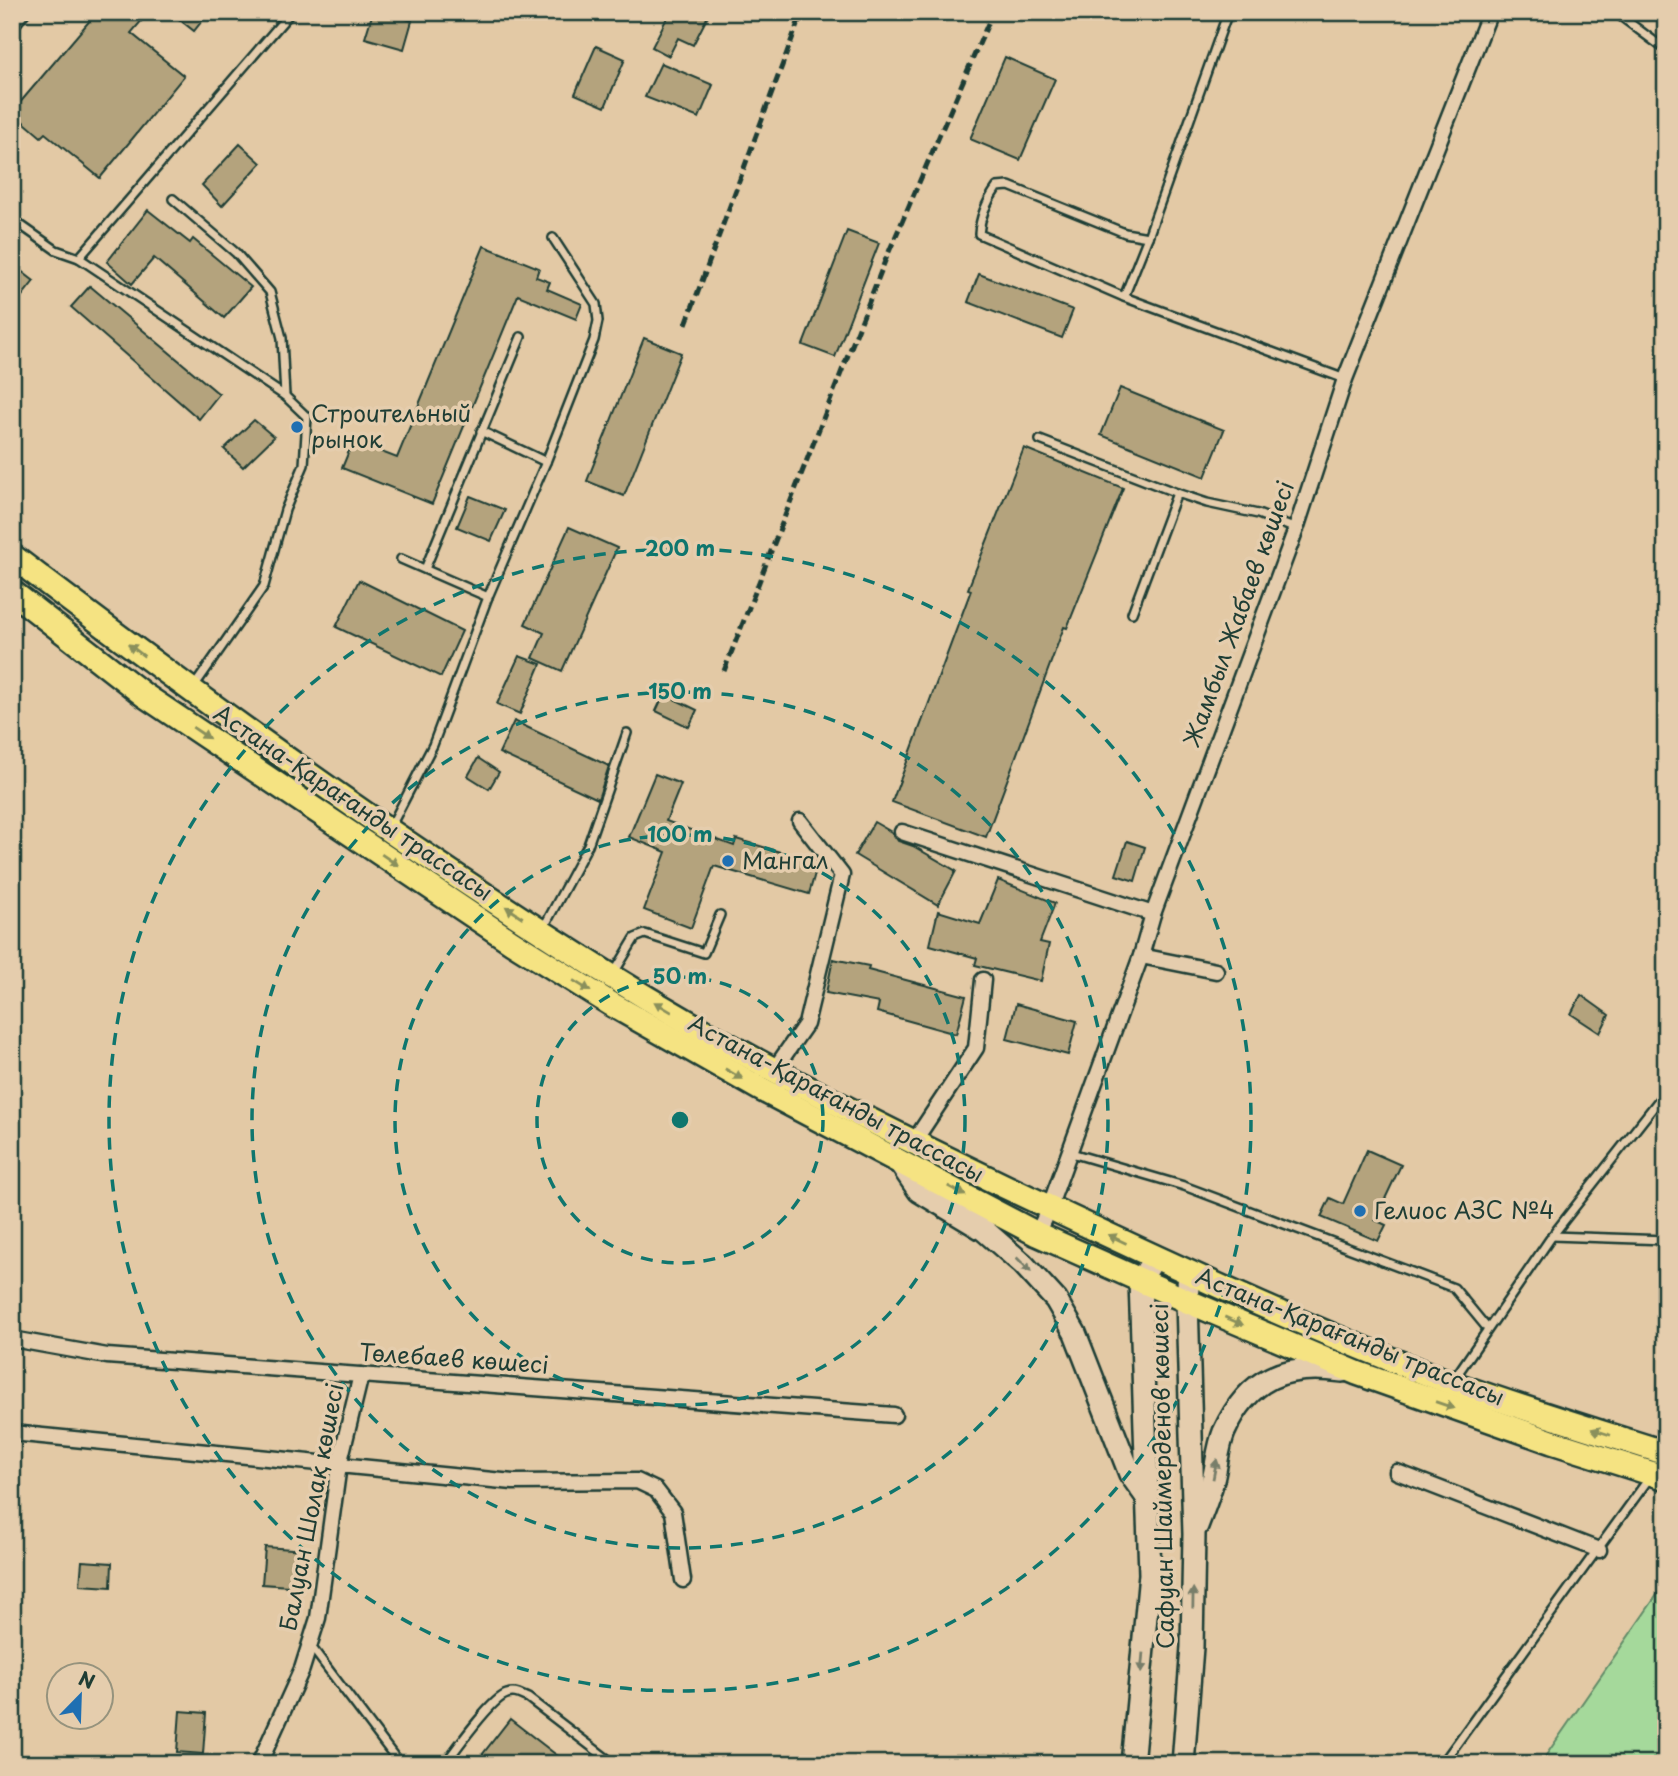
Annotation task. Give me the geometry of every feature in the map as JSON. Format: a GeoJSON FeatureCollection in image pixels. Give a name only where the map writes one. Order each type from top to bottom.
{"type":"FeatureCollection","features":[{"type":"Feature","properties":{"kind":"main road","name":"Астана-Қарағанды трассасы"},"geometry":{"type":"LineString","coordinates":[[12,556],[191,692],[389,830],[612,977],[774,1070],[1037,1234],[1357,1373],[1552,1443],[1659,1476]]}},
{"type":"Feature","properties":{"kind":"main road","name":"Астана-Қарағанды трассасы"},"geometry":{"type":"LineString","coordinates":[[12,592],[144,695],[512,942],[611,1004],[748,1082],[906,1151],[1049,1208],[1338,1338],[1451,1383],[1666,1453]]}},
{"type":"Feature","properties":{"kind":"main road"},"geometry":{"type":"LineString","coordinates":[[906,1151],[919,1191],[984,1230],[1023,1264],[1055,1300],[1075,1333],[1130,1474],[1148,1499]]}},
{"type":"Feature","properties":{"kind":"main road","name":"Сафуан Шаймерденов көшесі"},"geometry":{"type":"LineString","coordinates":[[1132,1764],[1150,1574],[1140,1281],[1155,1257]]}},
{"type":"Feature","properties":{"kind":"main road","name":"Сафуан Шаймерденов көшесі"},"geometry":{"type":"LineString","coordinates":[[1183,1764],[1192,1647],[1194,1534],[1187,1301],[1189,1272]]}},
{"type":"Feature","properties":{"kind":"main road"},"geometry":{"type":"LineString","coordinates":[[1194,1534],[1208,1499],[1223,1434],[1253,1389],[1280,1373],[1296,1368],[1315,1367],[1357,1373]]}},
{"type":"Feature","properties":{"kind":"street","name":"Жамбыл Жабаев көшесі"},"geometry":{"type":"LineString","coordinates":[[1037,1234],[1049,1208],[1141,956],[1153,914],[1296,529],[1345,379],[1490,12]]}},
{"type":"Feature","properties":{"kind":"street"},"geometry":{"type":"LineString","coordinates":[[774,1070],[806,1024],[842,875],[800,821]]}},
{"type":"Feature","properties":{"kind":"street"},"geometry":{"type":"LineString","coordinates":[[902,832],[1153,914]]}},
{"type":"Feature","properties":{"kind":"street"},"geometry":{"type":"LineString","coordinates":[[1141,956],[1216,971]]}},
{"type":"Feature","properties":{"kind":"street"},"geometry":{"type":"LineString","coordinates":[[906,1151],[976,1048],[984,980]]}},
{"type":"Feature","properties":{"kind":"street","name":"Төлебаев көшесі"},"geometry":{"type":"LineString","coordinates":[[12,1339],[107,1356],[894,1415]]}},
{"type":"Feature","properties":{"kind":"street","name":"Балуан Шолақ көшесі"},"geometry":{"type":"LineString","coordinates":[[259,1764],[302,1669],[318,1618],[339,1465],[361,1375]]}},
{"type":"Feature","properties":{"kind":"street"},"geometry":{"type":"LineString","coordinates":[[12,1433],[513,1482],[637,1481],[656,1490],[673,1512],[683,1580]]}},
{"type":"Feature","properties":{"kind":"street"},"geometry":{"type":"LineString","coordinates":[[1398,1472],[1599,1549]]}},
{"type":"Feature","properties":{"kind":"lane"},"geometry":{"type":"LineString","coordinates":[[12,29],[26,12]]}},
{"type":"Feature","properties":{"kind":"lane"},"geometry":{"type":"LineString","coordinates":[[79,258],[291,12]]}},
{"type":"Feature","properties":{"kind":"lane"},"geometry":{"type":"LineString","coordinates":[[1124,297],[1228,12]]}},
{"type":"Feature","properties":{"kind":"lane"},"geometry":{"type":"LineString","coordinates":[[1615,12],[1666,50]]}},
{"type":"Feature","properties":{"kind":"lane"},"geometry":{"type":"LineString","coordinates":[[1148,237],[1125,233],[1009,186],[997,187],[979,221],[979,234],[1124,297],[1345,379]]}},
{"type":"Feature","properties":{"kind":"lane"},"geometry":{"type":"LineString","coordinates":[[173,199],[236,253],[270,292],[282,338],[285,396]]}},
{"type":"Feature","properties":{"kind":"lane"},"geometry":{"type":"LineString","coordinates":[[12,219],[56,250],[79,258],[285,396],[307,417],[304,465],[285,510],[264,586],[191,692]]}},
{"type":"Feature","properties":{"kind":"lane"},"geometry":{"type":"LineString","coordinates":[[389,830],[433,745],[488,597],[594,340],[598,321],[596,304],[553,238]]}},
{"type":"Feature","properties":{"kind":"lane"},"geometry":{"type":"LineString","coordinates":[[425,569],[521,337]]}},
{"type":"Feature","properties":{"kind":"lane"},"geometry":{"type":"LineString","coordinates":[[481,431],[546,461]]}},
{"type":"Feature","properties":{"kind":"lane"},"geometry":{"type":"LineString","coordinates":[[1040,440],[1177,493],[1207,503],[1258,514],[1296,529]]}},
{"type":"Feature","properties":{"kind":"lane"},"geometry":{"type":"LineString","coordinates":[[1132,613],[1177,493]]}},
{"type":"Feature","properties":{"kind":"lane"},"geometry":{"type":"LineString","coordinates":[[401,559],[488,597]]}},
{"type":"Feature","properties":{"kind":"lane"},"geometry":{"type":"LineString","coordinates":[[542,931],[588,845],[627,733]]}},
{"type":"Feature","properties":{"kind":"lane"},"geometry":{"type":"LineString","coordinates":[[612,977],[635,938],[645,934],[704,953],[720,915]]}},
{"type":"Feature","properties":{"kind":"lane"},"geometry":{"type":"LineString","coordinates":[[1451,1383],[1552,1236],[1666,1091]]}},
{"type":"Feature","properties":{"kind":"lane"},"geometry":{"type":"LineString","coordinates":[[1068,1152],[1184,1186],[1454,1288],[1487,1328]]}},
{"type":"Feature","properties":{"kind":"lane"},"geometry":{"type":"LineString","coordinates":[[1552,1236],[1666,1240]]}},
{"type":"Feature","properties":{"kind":"lane"},"geometry":{"type":"LineString","coordinates":[[1442,1764],[1599,1549],[1659,1476],[1666,1453]]}},
{"type":"Feature","properties":{"kind":"lane"},"geometry":{"type":"LineString","coordinates":[[309,1644],[400,1764]]}},
{"type":"Feature","properties":{"kind":"lane"},"geometry":{"type":"LineString","coordinates":[[445,1764],[491,1706],[504,1694],[516,1693],[528,1698],[614,1764]]}},
{"type":"Feature","properties":{"kind":"green space"},"geometry":{"type":"Polygon","coordinates":[[[1666,1582],[1666,1764],[1540,1764],[1666,1582]]]}},
{"type":"Feature","properties":{"kind":"building"},"geometry":{"type":"Polygon","coordinates":[[[97,12],[149,12],[131,33],[184,76],[100,178],[45,133],[41,137],[12,112],[97,12]]]}},
{"type":"Feature","properties":{"kind":"building"},"geometry":{"type":"Polygon","coordinates":[[[170,12],[209,12],[194,31],[170,12]]]}},
{"type":"Feature","properties":{"kind":"building"},"geometry":{"type":"Polygon","coordinates":[[[373,12],[385,12],[412,21],[404,49],[365,38],[373,12]]]}},
{"type":"Feature","properties":{"kind":"building"},"geometry":{"type":"Polygon","coordinates":[[[670,12],[710,12],[693,45],[678,38],[669,56],[652,47],[670,12]]]}},
{"type":"Feature","properties":{"kind":"building"},"geometry":{"type":"Polygon","coordinates":[[[596,46],[625,59],[605,107],[575,94],[596,46]]]}},
{"type":"Feature","properties":{"kind":"building"},"geometry":{"type":"Polygon","coordinates":[[[1005,57],[1055,79],[1020,160],[970,139],[1005,57]]]}},
{"type":"Feature","properties":{"kind":"building"},"geometry":{"type":"Polygon","coordinates":[[[661,63],[713,85],[699,118],[645,97],[661,63]]]}},
{"type":"Feature","properties":{"kind":"building"},"geometry":{"type":"Polygon","coordinates":[[[240,144],[261,163],[222,206],[202,185],[240,144]]]}},
{"type":"Feature","properties":{"kind":"building"},"geometry":{"type":"Polygon","coordinates":[[[148,210],[190,243],[193,239],[251,287],[224,318],[154,258],[132,284],[107,262],[148,210]]]}},
{"type":"Feature","properties":{"kind":"building"},"geometry":{"type":"Polygon","coordinates":[[[847,231],[879,243],[835,357],[803,345],[847,231]]]}},
{"type":"Feature","properties":{"kind":"building"},"geometry":{"type":"Polygon","coordinates":[[[484,246],[539,268],[536,277],[550,282],[547,289],[582,304],[576,319],[518,295],[432,504],[342,468],[353,441],[397,458],[484,246]]]}},
{"type":"Feature","properties":{"kind":"building"},"geometry":{"type":"Polygon","coordinates":[[[12,264],[34,281],[22,296],[12,288],[12,264]]]}},
{"type":"Feature","properties":{"kind":"building"},"geometry":{"type":"Polygon","coordinates":[[[979,274],[1073,310],[1062,338],[968,302],[979,274]]]}},
{"type":"Feature","properties":{"kind":"building"},"geometry":{"type":"Polygon","coordinates":[[[90,286],[219,394],[199,419],[71,307],[90,286]]]}},
{"type":"Feature","properties":{"kind":"building"},"geometry":{"type":"Polygon","coordinates":[[[644,338],[681,353],[624,496],[587,481],[644,338]]]}},
{"type":"Feature","properties":{"kind":"building"},"geometry":{"type":"Polygon","coordinates":[[[1120,388],[1224,430],[1205,477],[1101,435],[1120,388]]]}},
{"type":"Feature","properties":{"kind":"building"},"geometry":{"type":"Polygon","coordinates":[[[254,420],[274,437],[243,467],[224,449],[254,420]]]}},
{"type":"Feature","properties":{"kind":"building"},"geometry":{"type":"Polygon","coordinates":[[[1024,448],[1123,488],[1067,628],[1064,627],[986,837],[892,802],[971,590],[968,589],[1024,448]]]}},
{"type":"Feature","properties":{"kind":"building"},"geometry":{"type":"Polygon","coordinates":[[[470,496],[505,510],[491,541],[457,527],[470,496]]]}},
{"type":"Feature","properties":{"kind":"building"},"geometry":{"type":"Polygon","coordinates":[[[569,527],[617,548],[562,671],[533,658],[544,633],[525,624],[569,527]]]}},
{"type":"Feature","properties":{"kind":"building"},"geometry":{"type":"Polygon","coordinates":[[[359,580],[462,631],[441,677],[336,627],[359,580]]]}},
{"type":"Feature","properties":{"kind":"building"},"geometry":{"type":"Polygon","coordinates":[[[519,656],[541,664],[520,714],[497,704],[519,656]]]}},
{"type":"Feature","properties":{"kind":"building"},"geometry":{"type":"Polygon","coordinates":[[[664,694],[697,710],[689,727],[656,711],[664,694]]]}},
{"type":"Feature","properties":{"kind":"building"},"geometry":{"type":"Polygon","coordinates":[[[514,721],[609,766],[598,799],[499,753],[514,721]]]}},
{"type":"Feature","properties":{"kind":"building"},"geometry":{"type":"Polygon","coordinates":[[[478,758],[499,772],[489,789],[468,776],[478,758]]]}},
{"type":"Feature","properties":{"kind":"building"},"geometry":{"type":"Polygon","coordinates":[[[655,774],[681,784],[666,821],[734,846],[736,839],[818,863],[809,894],[714,866],[691,928],[644,910],[666,852],[629,837],[655,774]]]}},
{"type":"Feature","properties":{"kind":"building"},"geometry":{"type":"Polygon","coordinates":[[[874,822],[893,833],[898,841],[913,846],[956,871],[938,905],[855,855],[874,822]]]}},
{"type":"Feature","properties":{"kind":"building"},"geometry":{"type":"Polygon","coordinates":[[[1127,841],[1145,847],[1135,881],[1116,875],[1127,841]]]}},
{"type":"Feature","properties":{"kind":"building"},"geometry":{"type":"Polygon","coordinates":[[[998,880],[1055,903],[1040,942],[1049,944],[1041,981],[975,965],[977,958],[930,945],[938,911],[980,924],[998,880]]]}},
{"type":"Feature","properties":{"kind":"building"},"geometry":{"type":"Polygon","coordinates":[[[833,959],[869,966],[868,970],[966,996],[956,1034],[877,1012],[879,1003],[826,993],[833,959]]]}},
{"type":"Feature","properties":{"kind":"building"},"geometry":{"type":"Polygon","coordinates":[[[1581,995],[1609,1015],[1600,1033],[1571,1014],[1581,995]]]}},
{"type":"Feature","properties":{"kind":"building"},"geometry":{"type":"Polygon","coordinates":[[[1016,1004],[1077,1021],[1068,1055],[1007,1039],[1016,1004]]]}},
{"type":"Feature","properties":{"kind":"building"},"geometry":{"type":"Polygon","coordinates":[[[1367,1150],[1401,1165],[1375,1220],[1386,1225],[1378,1241],[1321,1217],[1330,1198],[1343,1204],[1367,1150]]]}},
{"type":"Feature","properties":{"kind":"building"},"geometry":{"type":"Polygon","coordinates":[[[265,1547],[305,1550],[302,1587],[262,1584],[265,1547]]]}},
{"type":"Feature","properties":{"kind":"building"},"geometry":{"type":"Polygon","coordinates":[[[82,1561],[112,1563],[111,1587],[80,1585],[82,1561]]]}},
{"type":"Feature","properties":{"kind":"building"},"geometry":{"type":"Polygon","coordinates":[[[180,1711],[206,1713],[203,1754],[177,1752],[180,1711]]]}},
{"type":"Feature","properties":{"kind":"building"},"geometry":{"type":"Polygon","coordinates":[[[510,1719],[568,1764],[475,1764],[510,1719]]]}},
{"type":"Feature","properties":{"kind":"railway"},"geometry":{"type":"LineString","coordinates":[[686,324],[802,12]]}},
{"type":"Feature","properties":{"kind":"railway"},"geometry":{"type":"LineString","coordinates":[[724,671],[885,261],[993,12]]}},
{"type":"Feature","properties":{"kind":"place","name":"Строительный рынок"},"geometry":{"type":"Point","coordinates":[297,427]}},
{"type":"Feature","properties":{"kind":"place","name":"Мангал"},"geometry":{"type":"Point","coordinates":[728,861]}},
{"type":"Feature","properties":{"kind":"place","name":"Гелиос АЗС №4"},"geometry":{"type":"Point","coordinates":[1360,1211]}}]}
